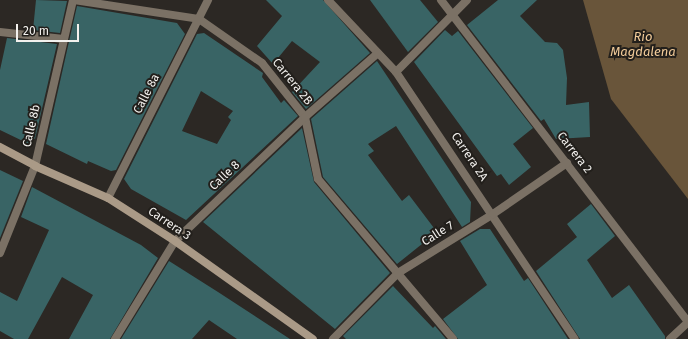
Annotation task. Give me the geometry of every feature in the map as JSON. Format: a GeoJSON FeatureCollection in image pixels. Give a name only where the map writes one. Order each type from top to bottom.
{"type":"FeatureCollection","features":[{"type":"Feature","properties":{"kind":"street","name":"Carrera 2B"},"geometry":{"type":"LineString","coordinates":[[74,0],[199,19],[262,63],[305,117],[318,179],[453,339]]}},
{"type":"Feature","properties":{"kind":"street","name":"Calle 8b"},"geometry":{"type":"LineString","coordinates":[[0,253],[35,166],[74,0]]}},
{"type":"Feature","properties":{"kind":"street","name":"Calle 8a"},"geometry":{"type":"LineString","coordinates":[[108,198],[208,0]]}},
{"type":"Feature","properties":{"kind":"street","name":"Carrera 2A"},"geometry":{"type":"LineString","coordinates":[[328,0],[396,72],[493,214],[575,339]]}},
{"type":"Feature","properties":{"kind":"street","name":"Carrera 2"},"geometry":{"type":"LineString","coordinates":[[440,0],[688,322]]}},
{"type":"Feature","properties":{"kind":"street"},"geometry":{"type":"LineString","coordinates":[[396,72],[453,16],[467,0]]}},
{"type":"Feature","properties":{"kind":"street"},"geometry":{"type":"LineString","coordinates":[[0,32],[64,39]]}},
{"type":"Feature","properties":{"kind":"street","name":"Calle 8"},"geometry":{"type":"LineString","coordinates":[[115,339],[175,241],[305,117],[378,52]]}},
{"type":"Feature","properties":{"kind":"street","name":"Carrera 3"},"geometry":{"type":"LineString","coordinates":[[0,147],[35,166],[108,198],[175,241],[313,339]]}},
{"type":"Feature","properties":{"kind":"street","name":"Calle 7"},"geometry":{"type":"LineString","coordinates":[[333,339],[398,273],[493,214],[567,163]]}},
{"type":"Feature","properties":{"kind":"street"},"geometry":{"type":"LineString","coordinates":[[670,339],[688,322]]}},
{"type":"Feature","properties":{"kind":"water","name":"Rio Magdalena"},"geometry":{"type":"Polygon","coordinates":[[[583,0],[688,0],[688,199],[611,99],[583,0]]]}},
{"type":"Feature","properties":{"kind":"building"},"geometry":{"type":"Polygon","coordinates":[[[36,0],[67,1],[60,33],[33,30],[36,0]]]}},
{"type":"Feature","properties":{"kind":"building"},"geometry":{"type":"Polygon","coordinates":[[[266,0],[323,0],[370,53],[306,109],[292,92],[320,62],[292,41],[273,64],[257,46],[282,16],[266,0]]]}},
{"type":"Feature","properties":{"kind":"building"},"geometry":{"type":"Polygon","coordinates":[[[370,0],[420,0],[438,22],[408,52],[370,0]]]}},
{"type":"Feature","properties":{"kind":"building"},"geometry":{"type":"Polygon","coordinates":[[[498,0],[537,0],[520,16],[545,42],[557,43],[563,50],[567,78],[566,105],[589,102],[590,137],[556,139],[544,119],[541,121],[467,25],[498,0]]]}},
{"type":"Feature","properties":{"kind":"building"},"geometry":{"type":"Polygon","coordinates":[[[77,6],[177,23],[185,34],[116,170],[111,171],[88,161],[87,164],[46,144],[77,6]]]}},
{"type":"Feature","properties":{"kind":"building"},"geometry":{"type":"Polygon","coordinates":[[[445,30],[452,36],[458,31],[533,128],[513,144],[531,167],[509,185],[501,174],[497,176],[414,62],[445,30]]]}},
{"type":"Feature","properties":{"kind":"building"},"geometry":{"type":"Polygon","coordinates":[[[204,33],[263,73],[262,77],[281,103],[284,100],[298,116],[186,220],[131,189],[124,179],[197,34],[204,33]],[[201,91],[182,131],[217,144],[231,120],[228,117],[233,111],[201,91]]]}},
{"type":"Feature","properties":{"kind":"building"},"geometry":{"type":"Polygon","coordinates":[[[7,38],[57,44],[35,139],[31,137],[29,144],[0,130],[0,70],[7,38]]]}},
{"type":"Feature","properties":{"kind":"building"},"geometry":{"type":"Polygon","coordinates":[[[377,61],[471,202],[470,222],[462,227],[396,126],[368,144],[374,151],[368,155],[402,201],[409,195],[437,232],[397,264],[323,177],[311,119],[377,61]]]}},
{"type":"Feature","properties":{"kind":"building"},"geometry":{"type":"Polygon","coordinates":[[[302,128],[314,182],[390,273],[335,329],[203,222],[302,128]]]}},
{"type":"Feature","properties":{"kind":"building"},"geometry":{"type":"Polygon","coordinates":[[[0,170],[23,181],[0,238],[0,170]]]}},
{"type":"Feature","properties":{"kind":"building"},"geometry":{"type":"Polygon","coordinates":[[[32,187],[141,245],[158,258],[110,339],[69,339],[93,295],[62,277],[28,339],[14,339],[0,331],[0,292],[17,301],[49,230],[21,217],[32,187]]]}},
{"type":"Feature","properties":{"kind":"building"},"geometry":{"type":"Polygon","coordinates":[[[591,204],[615,236],[587,260],[612,298],[629,285],[665,336],[665,339],[580,339],[536,271],[577,237],[567,224],[591,204]]]}},
{"type":"Feature","properties":{"kind":"building"},"geometry":{"type":"Polygon","coordinates":[[[480,229],[490,229],[524,281],[528,278],[568,339],[458,339],[443,319],[487,285],[460,241],[480,229]]]}},
{"type":"Feature","properties":{"kind":"building"},"geometry":{"type":"Polygon","coordinates":[[[169,261],[290,339],[237,339],[209,320],[192,339],[121,339],[169,261]]]}},
{"type":"Feature","properties":{"kind":"building"},"geometry":{"type":"Polygon","coordinates":[[[393,286],[433,328],[435,326],[446,339],[346,339],[343,336],[393,286]]]}}]}
